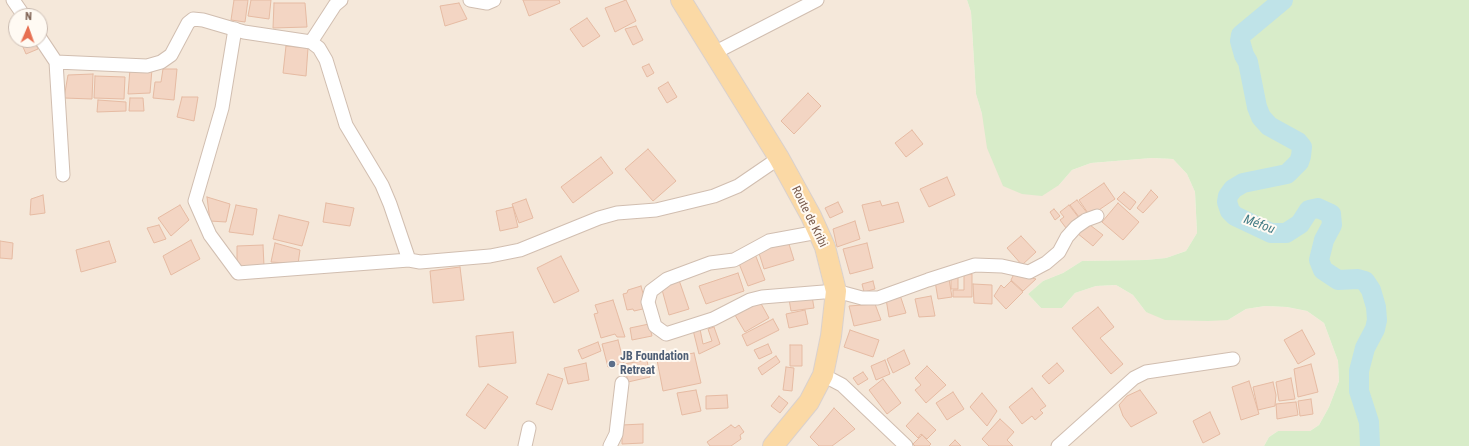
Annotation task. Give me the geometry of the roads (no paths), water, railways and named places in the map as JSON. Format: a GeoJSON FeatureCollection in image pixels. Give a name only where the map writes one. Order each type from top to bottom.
{"type":"FeatureCollection","features":[{"type":"Feature","properties":{"kind":"main road","name":"Route de Kribi"},"geometry":{"type":"LineString","coordinates":[[681,0],[779,158],[811,216],[825,247],[836,291],[831,336],[823,374],[810,402],[773,446]]}},
{"type":"Feature","properties":{"kind":"street"},"geometry":{"type":"LineString","coordinates":[[311,42],[335,5],[341,0]]}},
{"type":"Feature","properties":{"kind":"street"},"geometry":{"type":"LineString","coordinates":[[470,0],[487,4],[494,0]]}},
{"type":"Feature","properties":{"kind":"street"},"geometry":{"type":"LineString","coordinates":[[714,53],[817,0]]}},
{"type":"Feature","properties":{"kind":"street"},"geometry":{"type":"LineString","coordinates":[[56,62],[147,66],[161,62],[171,55],[188,23],[193,19],[203,20],[235,29],[311,42],[319,48],[326,60],[346,125],[382,185],[409,260]]}},
{"type":"Feature","properties":{"kind":"street"},"geometry":{"type":"LineString","coordinates":[[235,29],[222,108],[194,201],[210,235],[238,273],[409,260],[420,262],[490,256],[520,250],[600,218],[617,213],[656,210],[714,196],[738,186],[779,158]]}},
{"type":"Feature","properties":{"kind":"street"},"geometry":{"type":"LineString","coordinates":[[47,48],[56,62],[63,175]]}},
{"type":"Feature","properties":{"kind":"street"},"geometry":{"type":"LineString","coordinates":[[818,232],[769,241],[734,260],[710,263],[667,280],[651,291],[648,302],[655,326],[666,334],[713,319],[750,300],[762,297],[836,291],[862,298],[878,298],[928,280],[975,266],[1002,266],[1030,272],[1046,263],[1059,252],[1067,237],[1076,227],[1086,220],[1098,216]]}},
{"type":"Feature","properties":{"kind":"street"},"geometry":{"type":"LineString","coordinates":[[1058,446],[1134,378],[1146,372],[1233,359]]}},
{"type":"Feature","properties":{"kind":"street"},"geometry":{"type":"LineString","coordinates":[[823,374],[842,385],[906,446]]}},
{"type":"Feature","properties":{"kind":"street"},"geometry":{"type":"LineString","coordinates":[[610,446],[616,434],[622,383]]}},
{"type":"Feature","properties":{"kind":"street"},"geometry":{"type":"LineString","coordinates":[[525,446],[528,428]]}},
{"type":"Feature","properties":{"kind":"waterway","name":"Méfou"},"geometry":{"type":"LineString","coordinates":[[1283,0],[1241,35],[1240,41],[1244,55],[1248,62],[1257,107],[1261,117],[1269,126],[1298,142],[1302,147],[1301,156],[1299,162],[1287,174],[1243,183],[1233,189],[1228,196],[1227,202],[1230,211],[1235,216],[1271,233],[1286,233],[1300,224],[1309,210],[1318,208],[1331,214],[1332,225],[1324,240],[1319,260],[1323,270],[1338,280],[1358,279],[1365,281],[1371,290],[1376,307],[1377,320],[1375,329],[1365,348],[1359,371],[1359,391],[1369,422],[1370,446]]}},
{"type":"Feature","properties":{"kind":"place","name":"JB Foundation Retreat"},"geometry":{"type":"Point","coordinates":[612,364]}}]}
